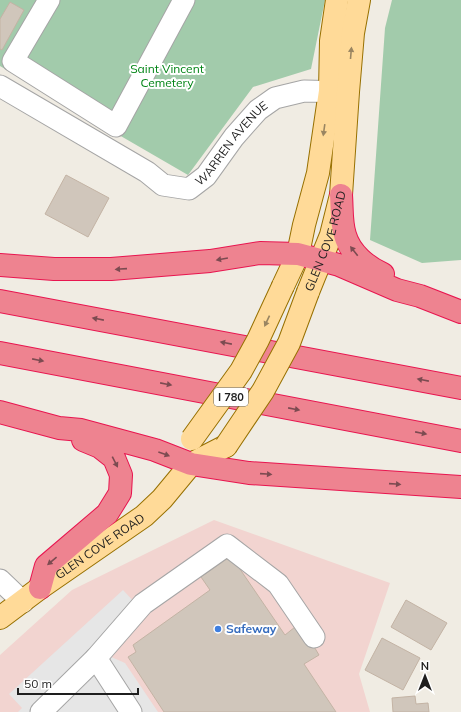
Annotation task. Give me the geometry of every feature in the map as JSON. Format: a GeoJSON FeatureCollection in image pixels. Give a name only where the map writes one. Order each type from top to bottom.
{"type":"FeatureCollection","features":[{"type":"Feature","properties":{"kind":"highway"},"geometry":{"type":"LineString","coordinates":[[341,195],[345,235],[353,251],[372,269],[400,282],[420,296]]}},
{"type":"Feature","properties":{"kind":"highway"},"geometry":{"type":"LineString","coordinates":[[0,265],[54,269],[111,269],[210,261],[260,253],[298,254],[339,265],[397,290],[420,296],[461,312]]}},
{"type":"Feature","properties":{"kind":"highway"},"geometry":{"type":"LineString","coordinates":[[0,301],[461,388]]}},
{"type":"Feature","properties":{"kind":"highway","name":"I 780"},"geometry":{"type":"LineString","coordinates":[[0,353],[461,441]]}},
{"type":"Feature","properties":{"kind":"highway"},"geometry":{"type":"LineString","coordinates":[[0,412],[59,428],[81,430],[155,450],[191,464],[249,473],[461,487]]}},
{"type":"Feature","properties":{"kind":"highway"},"geometry":{"type":"LineString","coordinates":[[40,588],[46,566],[107,514],[120,493],[121,475],[114,458],[100,447],[59,428]]}},
{"type":"Feature","properties":{"kind":"main road","name":"GLEN COVE ROAD"},"geometry":{"type":"LineString","coordinates":[[0,618],[40,588],[144,516],[162,499],[191,464],[226,446],[263,391],[289,343],[331,235],[341,195],[339,92],[331,41],[337,0]]}},
{"type":"Feature","properties":{"kind":"main road","name":"GLEN COVE ROAD"},"geometry":{"type":"LineString","coordinates":[[191,464],[192,439],[241,371],[258,340],[298,254],[304,225],[353,34],[358,0]]}},
{"type":"Feature","properties":{"kind":"street"},"geometry":{"type":"LineString","coordinates":[[0,82],[6,58],[49,0]]}},
{"type":"Feature","properties":{"kind":"street"},"geometry":{"type":"LineString","coordinates":[[6,58],[116,126],[184,0]]}},
{"type":"Feature","properties":{"kind":"street","name":"WARREN AVENUE"},"geometry":{"type":"LineString","coordinates":[[0,86],[147,172],[163,185],[189,190],[206,176],[234,137],[258,110],[275,98],[304,90],[339,92]]}},
{"type":"Feature","properties":{"kind":"street"},"geometry":{"type":"LineString","coordinates":[[41,712],[96,658],[143,604],[228,545],[278,584],[314,637]]}},
{"type":"Feature","properties":{"kind":"street"},"geometry":{"type":"LineString","coordinates":[[0,580],[23,602]]}},
{"type":"Feature","properties":{"kind":"street"},"geometry":{"type":"LineString","coordinates":[[96,658],[131,712]]}},
{"type":"Feature","properties":{"kind":"shaded area"},"geometry":{"type":"Polygon","coordinates":[[[214,520],[390,583],[359,674],[370,712],[0,712],[0,655],[72,590],[214,520]]]}},
{"type":"Feature","properties":{"kind":"shaded area"},"geometry":{"type":"Polygon","coordinates":[[[123,590],[138,606],[93,649],[125,663],[158,712],[18,712],[22,708],[9,694],[123,590]]]}},
{"type":"Feature","properties":{"kind":"green space","name":"Saint Vincent Cemetery"},"geometry":{"type":"Polygon","coordinates":[[[0,0],[325,0],[311,69],[253,87],[188,175],[0,66],[0,0]]]}},
{"type":"Feature","properties":{"kind":"green space"},"geometry":{"type":"Polygon","coordinates":[[[392,0],[461,0],[461,260],[422,263],[370,240],[385,28],[392,0]]]}},
{"type":"Feature","properties":{"kind":"building"},"geometry":{"type":"Polygon","coordinates":[[[10,2],[24,10],[2,50],[0,49],[0,19],[10,2]]]}},
{"type":"Feature","properties":{"kind":"building"},"geometry":{"type":"Polygon","coordinates":[[[66,175],[109,198],[88,237],[45,214],[66,175]]]}},
{"type":"Feature","properties":{"kind":"building","name":"Safeway"},"geometry":{"type":"Polygon","coordinates":[[[231,556],[285,635],[300,623],[319,655],[304,664],[336,712],[164,712],[128,657],[136,652],[133,645],[210,590],[201,577],[231,556]]]}},
{"type":"Feature","properties":{"kind":"building"},"geometry":{"type":"Polygon","coordinates":[[[406,600],[447,623],[431,650],[391,627],[406,600]]]}},
{"type":"Feature","properties":{"kind":"building"},"geometry":{"type":"Polygon","coordinates":[[[382,638],[420,658],[403,690],[365,670],[382,638]]]}},
{"type":"Feature","properties":{"kind":"building"},"geometry":{"type":"Polygon","coordinates":[[[415,696],[416,704],[428,703],[429,712],[393,712],[392,698],[415,696]]]}},
{"type":"Feature","properties":{"kind":"place","name":"Safeway"},"geometry":{"type":"Point","coordinates":[218,629]}}]}
